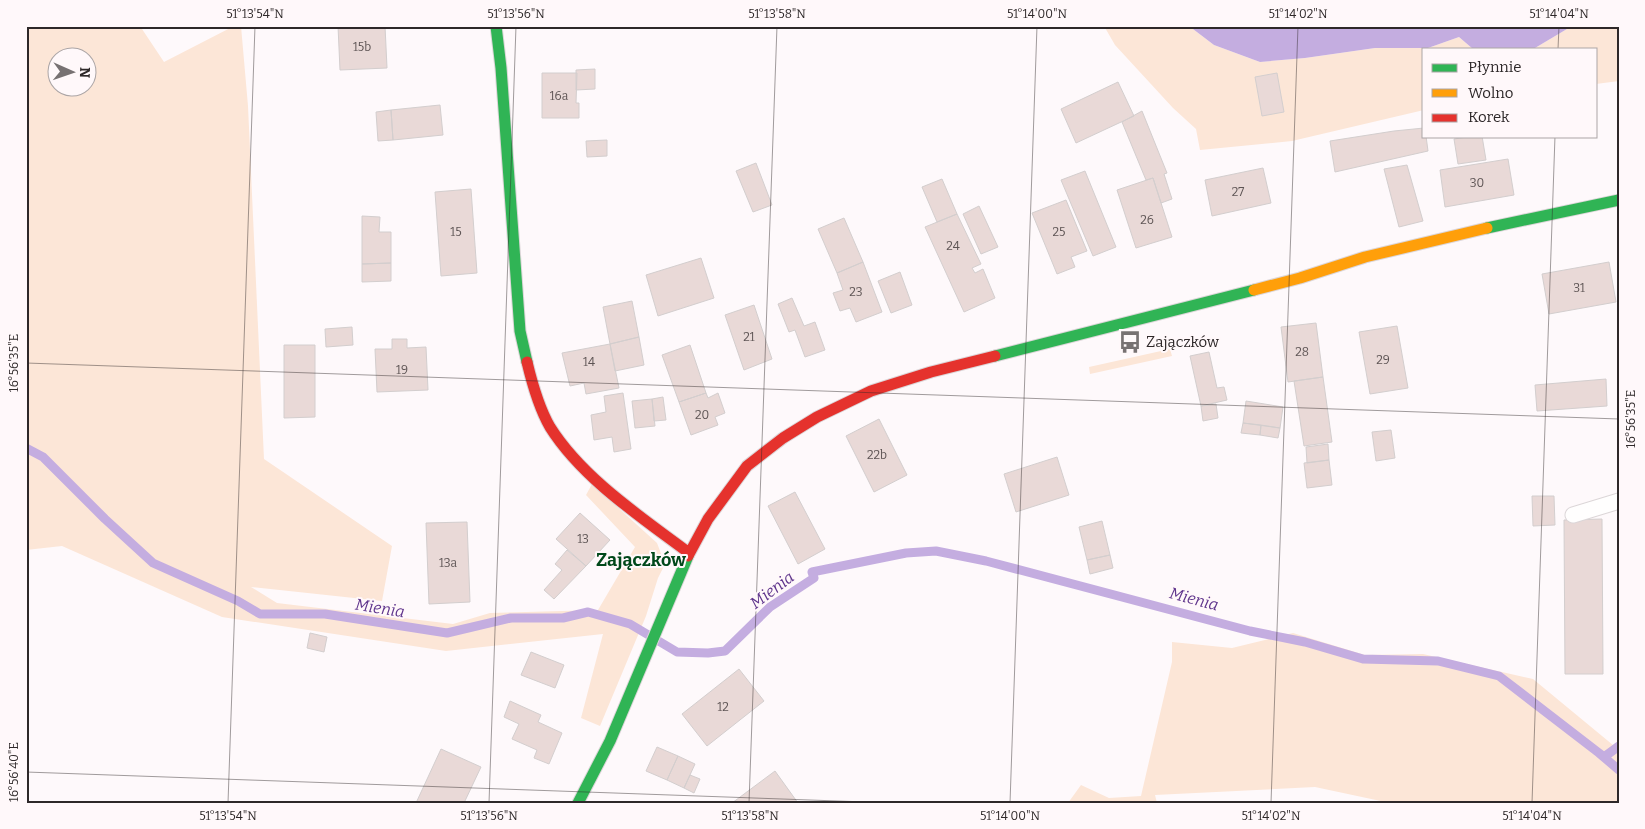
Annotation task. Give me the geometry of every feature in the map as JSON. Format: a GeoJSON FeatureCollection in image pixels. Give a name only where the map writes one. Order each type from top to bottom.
{"type":"FeatureCollection","features":[{"type":"Feature","properties":{"kind":"main road"},"geometry":{"type":"LineString","coordinates":[[496,26],[520,331],[526,365],[536,394],[550,427],[601,485],[689,553]]}},
{"type":"Feature","properties":{"kind":"main road"},"geometry":{"type":"LineString","coordinates":[[578,803],[610,741],[639,668],[689,553],[708,519],[747,466],[782,438],[816,417],[871,391],[931,372],[1300,278],[1365,257],[1517,221],[1619,200]]}},
{"type":"Feature","properties":{"kind":"lane"},"geometry":{"type":"LineString","coordinates":[[1572,515],[1619,501]]}},
{"type":"Feature","properties":{"kind":"shaded area"},"geometry":{"type":"Polygon","coordinates":[[[26,26],[140,26],[164,62],[234,26],[241,26],[248,106],[264,459],[392,546],[382,601],[251,587],[277,603],[453,624],[490,613],[598,610],[635,547],[586,495],[592,484],[657,543],[665,564],[658,578],[646,616],[600,726],[581,718],[603,634],[446,651],[222,617],[62,546],[26,550],[26,26]]]}},
{"type":"Feature","properties":{"kind":"shaded area"},"geometry":{"type":"Polygon","coordinates":[[[1104,26],[1189,26],[1214,45],[1260,62],[1375,48],[1422,48],[1422,110],[1292,141],[1200,150],[1196,129],[1173,108],[1115,45],[1104,26]]]}},
{"type":"Feature","properties":{"kind":"shaded area"},"geometry":{"type":"Polygon","coordinates":[[[1189,26],[1572,26],[1535,48],[1472,48],[1459,37],[1428,48],[1375,48],[1260,62],[1214,45],[1189,26]]]}},
{"type":"Feature","properties":{"kind":"shaded area"},"geometry":{"type":"Polygon","coordinates":[[[1572,26],[1619,26],[1619,81],[1598,84],[1598,48],[1535,48],[1572,26]]]}},
{"type":"Feature","properties":{"kind":"shaded area"},"geometry":{"type":"Polygon","coordinates":[[[1459,37],[1472,48],[1428,48],[1459,37]]]}},
{"type":"Feature","properties":{"kind":"shaded area"},"geometry":{"type":"Polygon","coordinates":[[[1170,349],[1172,356],[1090,374],[1089,367],[1170,349]]]}},
{"type":"Feature","properties":{"kind":"shaded area"},"geometry":{"type":"Polygon","coordinates":[[[1293,633],[1365,655],[1423,654],[1533,679],[1619,750],[1619,803],[1390,803],[1315,787],[1155,795],[1157,803],[1068,803],[1081,785],[1109,798],[1141,796],[1172,662],[1172,642],[1232,648],[1293,633]]]}},
{"type":"Feature","properties":{"kind":"building"},"geometry":{"type":"Polygon","coordinates":[[[338,26],[385,26],[387,68],[340,70],[338,26]]]}},
{"type":"Feature","properties":{"kind":"building"},"geometry":{"type":"Polygon","coordinates":[[[595,69],[595,89],[576,90],[576,70],[595,69]]]}},
{"type":"Feature","properties":{"kind":"building"},"geometry":{"type":"Polygon","coordinates":[[[542,73],[577,73],[576,103],[579,103],[579,118],[542,118],[542,73]]]}},
{"type":"Feature","properties":{"kind":"building"},"geometry":{"type":"Polygon","coordinates":[[[1277,73],[1284,112],[1262,116],[1255,77],[1277,73]]]}},
{"type":"Feature","properties":{"kind":"building"},"geometry":{"type":"Polygon","coordinates":[[[1118,82],[1134,116],[1076,143],[1061,109],[1118,82]]]}},
{"type":"Feature","properties":{"kind":"building"},"geometry":{"type":"Polygon","coordinates":[[[440,105],[443,135],[393,140],[391,110],[440,105]]]}},
{"type":"Feature","properties":{"kind":"building"},"geometry":{"type":"Polygon","coordinates":[[[391,110],[393,140],[378,141],[376,112],[391,110]]]}},
{"type":"Feature","properties":{"kind":"building"},"geometry":{"type":"Polygon","coordinates":[[[1142,111],[1167,173],[1164,174],[1172,199],[1161,203],[1153,178],[1146,180],[1122,122],[1142,111]]]}},
{"type":"Feature","properties":{"kind":"building"},"geometry":{"type":"Polygon","coordinates":[[[1422,128],[1422,138],[1426,138],[1428,151],[1335,172],[1330,141],[1422,128]]]}},
{"type":"Feature","properties":{"kind":"building"},"geometry":{"type":"Polygon","coordinates":[[[1482,138],[1486,160],[1458,164],[1454,139],[1482,138]]]}},
{"type":"Feature","properties":{"kind":"building"},"geometry":{"type":"Polygon","coordinates":[[[607,140],[607,156],[587,157],[586,141],[607,140]]]}},
{"type":"Feature","properties":{"kind":"building"},"geometry":{"type":"Polygon","coordinates":[[[1508,159],[1514,195],[1445,207],[1440,170],[1508,159]]]}},
{"type":"Feature","properties":{"kind":"building"},"geometry":{"type":"Polygon","coordinates":[[[756,163],[772,205],[753,212],[736,171],[756,163]]]}},
{"type":"Feature","properties":{"kind":"building"},"geometry":{"type":"Polygon","coordinates":[[[1407,165],[1423,221],[1399,227],[1384,169],[1407,165]]]}},
{"type":"Feature","properties":{"kind":"building"},"geometry":{"type":"Polygon","coordinates":[[[1263,168],[1271,203],[1212,216],[1205,180],[1263,168]]]}},
{"type":"Feature","properties":{"kind":"building"},"geometry":{"type":"Polygon","coordinates":[[[1085,171],[1116,247],[1093,256],[1061,180],[1085,171]]]}},
{"type":"Feature","properties":{"kind":"building"},"geometry":{"type":"Polygon","coordinates":[[[1153,178],[1172,237],[1136,248],[1117,190],[1153,178]]]}},
{"type":"Feature","properties":{"kind":"building"},"geometry":{"type":"Polygon","coordinates":[[[942,179],[957,214],[937,222],[922,187],[942,179]]]}},
{"type":"Feature","properties":{"kind":"building"},"geometry":{"type":"Polygon","coordinates":[[[471,189],[477,273],[441,276],[435,192],[471,189]]]}},
{"type":"Feature","properties":{"kind":"building"},"geometry":{"type":"Polygon","coordinates":[[[1066,200],[1087,251],[1071,257],[1075,267],[1057,274],[1032,213],[1066,200]]]}},
{"type":"Feature","properties":{"kind":"building"},"geometry":{"type":"Polygon","coordinates":[[[979,206],[998,247],[981,254],[963,214],[979,206]]]}},
{"type":"Feature","properties":{"kind":"building"},"geometry":{"type":"Polygon","coordinates":[[[957,214],[981,264],[972,268],[975,273],[983,269],[995,298],[964,312],[925,227],[957,214]]]}},
{"type":"Feature","properties":{"kind":"building"},"geometry":{"type":"Polygon","coordinates":[[[362,216],[380,217],[379,232],[391,232],[391,263],[362,264],[362,216]]]}},
{"type":"Feature","properties":{"kind":"building"},"geometry":{"type":"Polygon","coordinates":[[[844,218],[863,262],[837,273],[818,229],[844,218]]]}},
{"type":"Feature","properties":{"kind":"building"},"geometry":{"type":"Polygon","coordinates":[[[701,258],[714,298],[658,316],[646,275],[701,258]]]}},
{"type":"Feature","properties":{"kind":"building"},"geometry":{"type":"Polygon","coordinates":[[[863,262],[882,312],[856,322],[850,308],[840,311],[833,293],[843,290],[837,273],[863,262]]]}},
{"type":"Feature","properties":{"kind":"building"},"geometry":{"type":"Polygon","coordinates":[[[1609,262],[1616,302],[1549,314],[1542,274],[1609,262]]]}},
{"type":"Feature","properties":{"kind":"building"},"geometry":{"type":"Polygon","coordinates":[[[391,263],[391,281],[362,282],[362,264],[391,263]]]}},
{"type":"Feature","properties":{"kind":"building"},"geometry":{"type":"Polygon","coordinates":[[[900,272],[912,305],[891,313],[878,281],[900,272]]]}},
{"type":"Feature","properties":{"kind":"building"},"geometry":{"type":"Polygon","coordinates":[[[792,298],[804,326],[815,322],[825,350],[805,357],[795,330],[789,332],[778,304],[792,298]]]}},
{"type":"Feature","properties":{"kind":"building"},"geometry":{"type":"Polygon","coordinates":[[[632,301],[639,337],[610,344],[603,307],[632,301]]]}},
{"type":"Feature","properties":{"kind":"building"},"geometry":{"type":"Polygon","coordinates":[[[754,305],[772,359],[744,370],[725,315],[754,305]]]}},
{"type":"Feature","properties":{"kind":"building"},"geometry":{"type":"Polygon","coordinates":[[[1316,323],[1323,377],[1288,382],[1281,327],[1316,323]]]}},
{"type":"Feature","properties":{"kind":"building"},"geometry":{"type":"Polygon","coordinates":[[[1397,326],[1408,388],[1370,394],[1359,332],[1397,326]]]}},
{"type":"Feature","properties":{"kind":"building"},"geometry":{"type":"Polygon","coordinates":[[[352,327],[353,345],[326,347],[325,329],[352,327]]]}},
{"type":"Feature","properties":{"kind":"building"},"geometry":{"type":"Polygon","coordinates":[[[639,337],[644,365],[615,371],[610,344],[639,337]]]}},
{"type":"Feature","properties":{"kind":"building"},"geometry":{"type":"Polygon","coordinates":[[[392,339],[407,339],[407,348],[426,347],[428,390],[377,392],[375,349],[392,349],[392,339]]]}},
{"type":"Feature","properties":{"kind":"building"},"geometry":{"type":"Polygon","coordinates":[[[610,344],[619,388],[586,394],[584,383],[570,386],[562,353],[610,344]]]}},
{"type":"Feature","properties":{"kind":"building"},"geometry":{"type":"Polygon","coordinates":[[[284,345],[315,345],[315,417],[284,418],[284,345]]]}},
{"type":"Feature","properties":{"kind":"building"},"geometry":{"type":"Polygon","coordinates":[[[690,345],[706,393],[679,402],[662,355],[690,345]]]}},
{"type":"Feature","properties":{"kind":"building"},"geometry":{"type":"Polygon","coordinates":[[[1209,352],[1217,388],[1224,387],[1227,400],[1201,406],[1190,356],[1209,352]]]}},
{"type":"Feature","properties":{"kind":"building"},"geometry":{"type":"Polygon","coordinates":[[[1323,377],[1332,442],[1304,446],[1294,381],[1323,377]]]}},
{"type":"Feature","properties":{"kind":"building"},"geometry":{"type":"Polygon","coordinates":[[[1606,379],[1607,406],[1537,411],[1535,385],[1606,379]]]}},
{"type":"Feature","properties":{"kind":"building"},"geometry":{"type":"Polygon","coordinates":[[[623,393],[631,449],[614,452],[612,437],[594,440],[591,415],[606,412],[604,396],[623,393]]]}},
{"type":"Feature","properties":{"kind":"building"},"geometry":{"type":"Polygon","coordinates":[[[706,393],[708,398],[718,393],[725,413],[715,417],[718,425],[691,435],[679,402],[706,393]]]}},
{"type":"Feature","properties":{"kind":"building"},"geometry":{"type":"Polygon","coordinates":[[[663,397],[666,420],[654,421],[652,399],[663,397]]]}},
{"type":"Feature","properties":{"kind":"building"},"geometry":{"type":"Polygon","coordinates":[[[652,399],[655,426],[635,428],[632,401],[652,399]]]}},
{"type":"Feature","properties":{"kind":"building"},"geometry":{"type":"Polygon","coordinates":[[[1246,401],[1283,407],[1280,428],[1243,423],[1246,401]]]}},
{"type":"Feature","properties":{"kind":"building"},"geometry":{"type":"Polygon","coordinates":[[[1216,404],[1218,418],[1203,421],[1201,406],[1216,404]]]}},
{"type":"Feature","properties":{"kind":"building"},"geometry":{"type":"Polygon","coordinates":[[[879,419],[907,475],[874,492],[846,436],[879,419]]]}},
{"type":"Feature","properties":{"kind":"building"},"geometry":{"type":"Polygon","coordinates":[[[1243,423],[1261,425],[1260,435],[1241,433],[1243,423]]]}},
{"type":"Feature","properties":{"kind":"building"},"geometry":{"type":"Polygon","coordinates":[[[1261,425],[1280,428],[1278,438],[1260,435],[1261,425]]]}},
{"type":"Feature","properties":{"kind":"building"},"geometry":{"type":"Polygon","coordinates":[[[1391,430],[1395,458],[1376,461],[1372,432],[1391,430]]]}},
{"type":"Feature","properties":{"kind":"building"},"geometry":{"type":"Polygon","coordinates":[[[1328,444],[1329,460],[1307,463],[1306,447],[1328,444]]]}},
{"type":"Feature","properties":{"kind":"building"},"geometry":{"type":"Polygon","coordinates":[[[1057,457],[1069,495],[1016,512],[1004,474],[1057,457]]]}},
{"type":"Feature","properties":{"kind":"building"},"geometry":{"type":"Polygon","coordinates":[[[1329,460],[1332,485],[1307,488],[1304,463],[1329,460]]]}},
{"type":"Feature","properties":{"kind":"building"},"geometry":{"type":"Polygon","coordinates":[[[795,492],[825,549],[798,564],[768,506],[795,492]]]}},
{"type":"Feature","properties":{"kind":"building"},"geometry":{"type":"Polygon","coordinates":[[[1532,496],[1554,496],[1555,525],[1533,526],[1532,496]]]}},
{"type":"Feature","properties":{"kind":"building"},"geometry":{"type":"Polygon","coordinates":[[[580,513],[610,540],[586,566],[556,539],[580,513]]]}},
{"type":"Feature","properties":{"kind":"building"},"geometry":{"type":"Polygon","coordinates":[[[1602,519],[1603,674],[1565,674],[1564,520],[1602,519]]]}},
{"type":"Feature","properties":{"kind":"building"},"geometry":{"type":"Polygon","coordinates":[[[1102,521],[1110,555],[1087,560],[1079,527],[1102,521]]]}},
{"type":"Feature","properties":{"kind":"building"},"geometry":{"type":"Polygon","coordinates":[[[467,522],[470,602],[429,604],[426,523],[467,522]]]}},
{"type":"Feature","properties":{"kind":"building"},"geometry":{"type":"Polygon","coordinates":[[[567,550],[586,566],[554,599],[544,590],[562,570],[555,564],[567,550]]]}},
{"type":"Feature","properties":{"kind":"building"},"geometry":{"type":"Polygon","coordinates":[[[1110,555],[1113,568],[1090,574],[1087,560],[1110,555]]]}},
{"type":"Feature","properties":{"kind":"building"},"geometry":{"type":"Polygon","coordinates":[[[310,633],[327,637],[324,652],[307,648],[310,633]]]}},
{"type":"Feature","properties":{"kind":"building"},"geometry":{"type":"Polygon","coordinates":[[[531,652],[564,665],[555,688],[521,675],[531,652]]]}},
{"type":"Feature","properties":{"kind":"building"},"geometry":{"type":"Polygon","coordinates":[[[739,669],[764,701],[707,746],[682,714],[739,669]]]}},
{"type":"Feature","properties":{"kind":"building"},"geometry":{"type":"Polygon","coordinates":[[[510,701],[541,715],[538,722],[562,733],[549,764],[534,758],[537,750],[512,739],[519,724],[504,717],[510,701]]]}},
{"type":"Feature","properties":{"kind":"building"},"geometry":{"type":"Polygon","coordinates":[[[657,747],[678,756],[667,780],[646,771],[657,747]]]}},
{"type":"Feature","properties":{"kind":"building"},"geometry":{"type":"Polygon","coordinates":[[[441,749],[481,767],[464,803],[416,803],[441,749]]]}},
{"type":"Feature","properties":{"kind":"building"},"geometry":{"type":"Polygon","coordinates":[[[678,756],[695,764],[684,788],[667,780],[678,756]]]}},
{"type":"Feature","properties":{"kind":"building"},"geometry":{"type":"Polygon","coordinates":[[[775,771],[798,803],[732,803],[775,771]]]}},
{"type":"Feature","properties":{"kind":"building"},"geometry":{"type":"Polygon","coordinates":[[[690,775],[700,779],[694,793],[684,788],[690,775]]]}},
{"type":"Feature","properties":{"kind":"waterway","name":"Mienia"},"geometry":{"type":"LineString","coordinates":[[26,448],[43,457],[105,519],[153,563],[238,601],[260,614],[325,614],[447,633],[511,618],[563,618],[588,612],[630,624],[677,652],[708,653],[725,651],[770,607],[814,578],[812,572],[906,553],[936,551],[986,561],[1250,631],[1305,642],[1363,659],[1438,661],[1499,676],[1619,770]]}},
{"type":"Feature","properties":{"kind":"waterway"},"geometry":{"type":"LineString","coordinates":[[1604,757],[1619,746]]}},
{"type":"Feature","properties":{"kind":"traffic: fast"},"geometry":{"type":"LineString","coordinates":[[496,26],[501,68],[520,331],[527,362]]}},
{"type":"Feature","properties":{"kind":"traffic: fast"},"geometry":{"type":"LineString","coordinates":[[1487,228],[1619,200]]}},
{"type":"Feature","properties":{"kind":"traffic: fast"},"geometry":{"type":"LineString","coordinates":[[995,356],[1254,290]]}},
{"type":"Feature","properties":{"kind":"traffic: fast"},"geometry":{"type":"LineString","coordinates":[[578,803],[610,741],[688,556]]}},
{"type":"Feature","properties":{"kind":"traffic: slow"},"geometry":{"type":"LineString","coordinates":[[1254,290],[1300,278],[1365,257],[1487,228]]}},
{"type":"Feature","properties":{"kind":"traffic: jam"},"geometry":{"type":"LineString","coordinates":[[688,556],[708,519],[747,466],[783,438],[817,417],[871,391],[931,372],[995,356]]}},
{"type":"Feature","properties":{"kind":"traffic: jam"},"geometry":{"type":"LineString","coordinates":[[527,362],[542,412],[563,446],[595,480],[632,511],[689,553]]}},
{"type":"Feature","properties":{"kind":"place","name":"Zajączków"},"geometry":{"type":"Point","coordinates":[1130,342]}},
{"type":"Feature","properties":{"kind":"district","name":"Zajączków"},"geometry":{"type":"Point","coordinates":[641,560]}}]}
